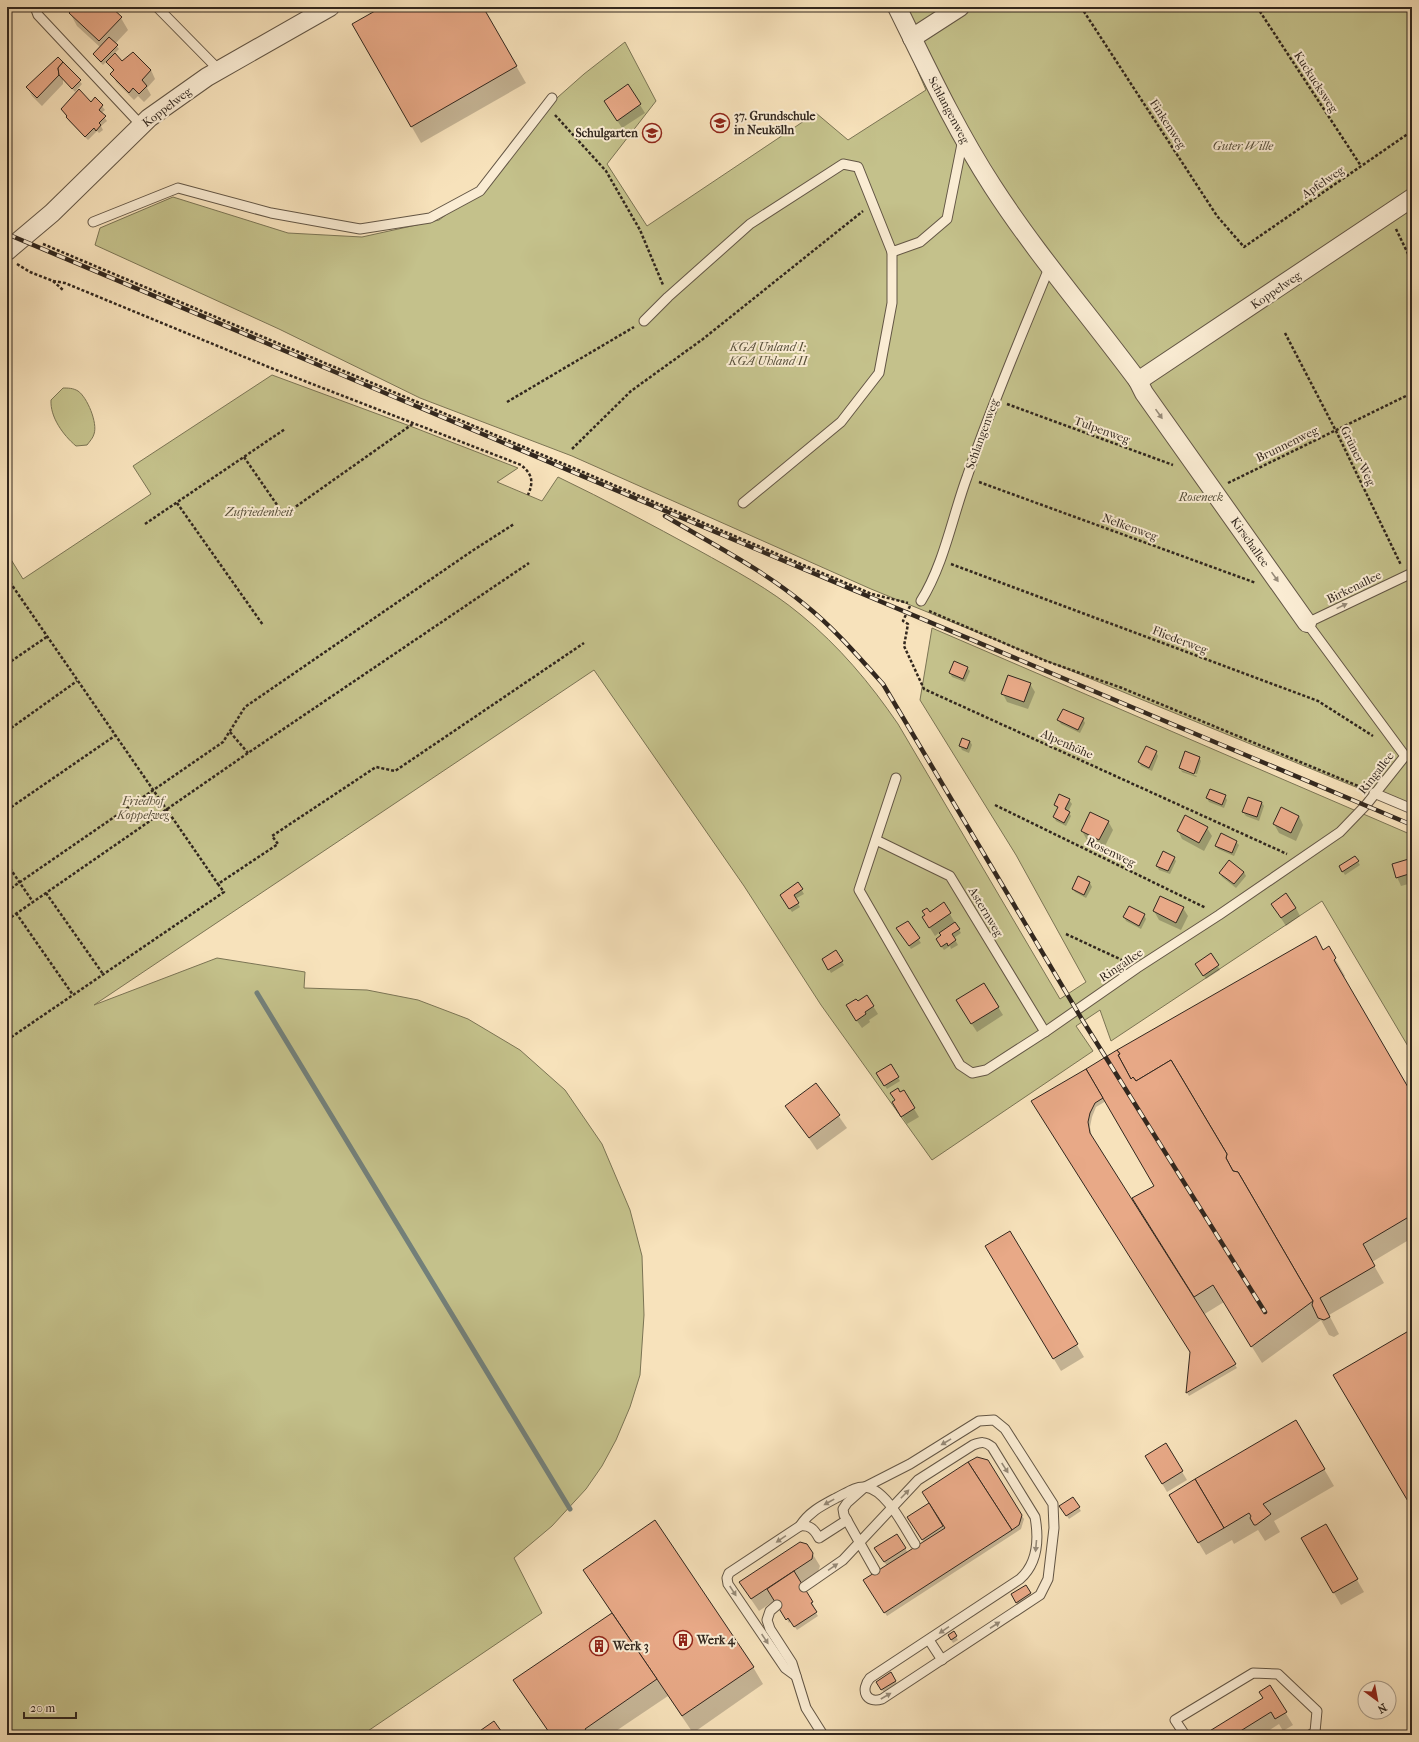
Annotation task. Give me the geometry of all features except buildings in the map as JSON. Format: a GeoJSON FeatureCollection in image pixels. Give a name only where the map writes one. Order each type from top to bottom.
{"type":"FeatureCollection","features":[{"type":"Feature","properties":{"kind":"street","name":"Koppelweg"},"geometry":{"type":"LineString","coordinates":[[10,256],[25,236],[52,213],[148,118],[220,70],[330,7]]}},
{"type":"Feature","properties":{"kind":"street","name":"Schlangenweg"},"geometry":{"type":"LineString","coordinates":[[897,7],[963,138],[993,187],[1049,268],[1138,382]]}},
{"type":"Feature","properties":{"kind":"street"},"geometry":{"type":"LineString","coordinates":[[912,38],[960,7]]}},
{"type":"Feature","properties":{"kind":"street","name":"Koppelweg"},"geometry":{"type":"LineString","coordinates":[[1138,382],[1412,198]]}},
{"type":"Feature","properties":{"kind":"street","name":"Kirschallee"},"geometry":{"type":"LineString","coordinates":[[1138,382],[1144,393],[1307,623]]}},
{"type":"Feature","properties":{"kind":"lane"},"geometry":{"type":"LineString","coordinates":[[35,7],[38,15],[141,125]]}},
{"type":"Feature","properties":{"kind":"lane"},"geometry":{"type":"LineString","coordinates":[[157,7],[220,70]]}},
{"type":"Feature","properties":{"kind":"lane"},"geometry":{"type":"LineString","coordinates":[[93,222],[178,188],[271,213],[360,229],[430,218],[480,191],[552,98]]}},
{"type":"Feature","properties":{"kind":"lane"},"geometry":{"type":"LineString","coordinates":[[892,252],[920,242],[947,219],[963,138]]}},
{"type":"Feature","properties":{"kind":"lane"},"geometry":{"type":"LineString","coordinates":[[644,321],[668,297],[750,224],[843,164],[858,167],[892,252],[892,303],[878,373],[841,422],[743,503]]}},
{"type":"Feature","properties":{"kind":"lane","name":"Schlangenweg"},"geometry":{"type":"LineString","coordinates":[[918,603],[932,583],[966,477],[995,399],[1049,268]]}},
{"type":"Feature","properties":{"kind":"lane","name":"Birkenallee"},"geometry":{"type":"LineString","coordinates":[[1307,623],[1409,574]]}},
{"type":"Feature","properties":{"kind":"lane","name":"Ringallee"},"geometry":{"type":"LineString","coordinates":[[896,778],[859,890],[960,1065],[972,1072],[986,1070],[1045,1032],[1137,968],[1219,915],[1340,832],[1366,805],[1374,793],[1405,756],[1307,623]]}},
{"type":"Feature","properties":{"kind":"lane"},"geometry":{"type":"LineString","coordinates":[[1374,793],[1412,809]]}},
{"type":"Feature","properties":{"kind":"lane","name":"Asternweg"},"geometry":{"type":"LineString","coordinates":[[876,840],[950,876],[1045,1032]]}},
{"type":"Feature","properties":{"kind":"lane"},"geometry":{"type":"LineString","coordinates":[[804,1587],[843,1560],[859,1543],[891,1508],[918,1480],[973,1445],[981,1442],[987,1443],[992,1447],[1031,1508],[1035,1517],[1037,1528],[1034,1562],[1028,1572],[1020,1579],[870,1678],[865,1684],[864,1689],[866,1695],[877,1701],[882,1699],[1033,1600],[1044,1590],[1048,1579],[1054,1528],[1053,1504],[1005,1429],[994,1420],[979,1421],[910,1464],[865,1487],[846,1503],[843,1509],[844,1515],[859,1543],[874,1570]]}},
{"type":"Feature","properties":{"kind":"lane"},"geometry":{"type":"LineString","coordinates":[[796,1676],[785,1668],[728,1584],[727,1578],[729,1573],[800,1526],[807,1516],[826,1503],[855,1488],[865,1487],[881,1493],[915,1544]]}},
{"type":"Feature","properties":{"kind":"lane"},"geometry":{"type":"LineString","coordinates":[[800,1526],[811,1527],[819,1538],[847,1520]]}},
{"type":"Feature","properties":{"kind":"lane"},"geometry":{"type":"LineString","coordinates":[[777,1605],[770,1611],[767,1620],[770,1629],[792,1663],[806,1708],[823,1735]]}},
{"type":"Feature","properties":{"kind":"lane"},"geometry":{"type":"LineString","coordinates":[[929,1640],[942,1660]]}},
{"type":"Feature","properties":{"kind":"lane"},"geometry":{"type":"LineString","coordinates":[[1185,1735],[1176,1720],[1253,1673],[1278,1674],[1317,1711],[1315,1732],[1310,1735]]}},
{"type":"Feature","properties":{"kind":"path","name":"Finkenweg"},"geometry":{"type":"LineString","coordinates":[[1081,7],[1218,216],[1244,247]]}},
{"type":"Feature","properties":{"kind":"path","name":"Kuckucksweg"},"geometry":{"type":"LineString","coordinates":[[1257,7],[1361,166]]}},
{"type":"Feature","properties":{"kind":"path"},"geometry":{"type":"LineString","coordinates":[[546,106],[606,171],[640,230],[668,297]]}},
{"type":"Feature","properties":{"kind":"path","name":"Apfelweg"},"geometry":{"type":"LineString","coordinates":[[1244,247],[1412,132]]}},
{"type":"Feature","properties":{"kind":"path"},"geometry":{"type":"LineString","coordinates":[[572,449],[631,391],[703,339],[872,203]]}},
{"type":"Feature","properties":{"kind":"path"},"geometry":{"type":"LineString","coordinates":[[1389,214],[1412,262]]}},
{"type":"Feature","properties":{"kind":"path"},"geometry":{"type":"LineString","coordinates":[[25,236],[872,594],[911,603],[918,603],[1046,661],[1122,688],[1298,760],[1374,793]]}},
{"type":"Feature","properties":{"kind":"path"},"geometry":{"type":"LineString","coordinates":[[10,256],[30,272],[53,281],[64,283],[271,368],[521,465],[528,471],[532,478],[532,486],[528,495]]}},
{"type":"Feature","properties":{"kind":"path"},"geometry":{"type":"LineString","coordinates":[[53,281],[63,290]]}},
{"type":"Feature","properties":{"kind":"path"},"geometry":{"type":"LineString","coordinates":[[507,402],[644,321]]}},
{"type":"Feature","properties":{"kind":"path","name":"Grüner Weg"},"geometry":{"type":"LineString","coordinates":[[1285,333],[1409,574]]}},
{"type":"Feature","properties":{"kind":"path","name":"Brunnenweg"},"geometry":{"type":"LineString","coordinates":[[1213,490],[1412,393]]}},
{"type":"Feature","properties":{"kind":"path","name":"Tulpenweg"},"geometry":{"type":"LineString","coordinates":[[995,399],[1173,466]]}},
{"type":"Feature","properties":{"kind":"path"},"geometry":{"type":"LineString","coordinates":[[244,456],[284,514],[414,423]]}},
{"type":"Feature","properties":{"kind":"path"},"geometry":{"type":"LineString","coordinates":[[145,524],[285,429]]}},
{"type":"Feature","properties":{"kind":"path","name":"Nelkenweg"},"geometry":{"type":"LineString","coordinates":[[966,477],[1257,583]]}},
{"type":"Feature","properties":{"kind":"path"},"geometry":{"type":"LineString","coordinates":[[177,503],[263,625]]}},
{"type":"Feature","properties":{"kind":"path"},"geometry":{"type":"LineString","coordinates":[[7,891],[223,742],[245,707],[472,551],[514,524]]}},
{"type":"Feature","properties":{"kind":"path","name":"Fliederweg"},"geometry":{"type":"LineString","coordinates":[[940,560],[1318,701],[1378,739]]}},
{"type":"Feature","properties":{"kind":"path"},"geometry":{"type":"LineString","coordinates":[[7,920],[248,753],[529,563]]}},
{"type":"Feature","properties":{"kind":"path"},"geometry":{"type":"LineString","coordinates":[[7,578],[224,892],[7,1040]]}},
{"type":"Feature","properties":{"kind":"path","name":"Alpenhöhe"},"geometry":{"type":"LineString","coordinates":[[911,603],[903,621],[908,624],[904,646],[924,689],[1300,860]]}},
{"type":"Feature","properties":{"kind":"path"},"geometry":{"type":"LineString","coordinates":[[7,664],[48,636]]}},
{"type":"Feature","properties":{"kind":"path"},"geometry":{"type":"LineString","coordinates":[[218,884],[278,844],[272,836],[376,767],[395,771],[584,643]]}},
{"type":"Feature","properties":{"kind":"path"},"geometry":{"type":"LineString","coordinates":[[7,731],[77,681]]}},
{"type":"Feature","properties":{"kind":"path"},"geometry":{"type":"LineString","coordinates":[[230,732],[248,753]]}},
{"type":"Feature","properties":{"kind":"path"},"geometry":{"type":"LineString","coordinates":[[7,810],[116,735]]}},
{"type":"Feature","properties":{"kind":"path","name":"Rosenweg"},"geometry":{"type":"LineString","coordinates":[[995,805],[1219,915]]}},
{"type":"Feature","properties":{"kind":"path"},"geometry":{"type":"LineString","coordinates":[[7,864],[33,902]]}},
{"type":"Feature","properties":{"kind":"path"},"geometry":{"type":"LineString","coordinates":[[46,893],[103,974]]}},
{"type":"Feature","properties":{"kind":"path"},"geometry":{"type":"LineString","coordinates":[[16,913],[73,995]]}},
{"type":"Feature","properties":{"kind":"path"},"geometry":{"type":"LineString","coordinates":[[1066,934],[1137,968]]}},
{"type":"Feature","properties":{"kind":"green space"},"geometry":{"type":"Polygon","coordinates":[[[890,7],[1412,7],[1412,810],[871,589],[572,456],[420,398],[279,329],[95,245],[100,228],[173,197],[288,233],[362,237],[439,220],[488,184],[549,105],[584,74],[625,42],[656,101],[607,164],[647,226],[816,113],[848,140],[926,90],[890,7]]]}},
{"type":"Feature","properties":{"kind":"green space"},"geometry":{"type":"Polygon","coordinates":[[[272,375],[518,468],[497,482],[542,501],[558,477],[629,513],[725,565],[764,588],[789,606],[815,627],[841,652],[865,680],[898,724],[1060,999],[1086,982],[1016,855],[920,700],[932,628],[1412,835],[1412,1053],[1322,901],[1111,1041],[1100,1010],[1076,1026],[1093,1051],[932,1160],[821,1005],[744,886],[594,670],[94,1005],[217,958],[305,972],[304,988],[367,990],[418,1000],[468,1019],[520,1050],[565,1090],[602,1144],[630,1210],[642,1256],[644,1315],[640,1375],[630,1407],[616,1440],[602,1466],[586,1489],[552,1526],[514,1558],[542,1613],[362,1735],[7,1735],[7,553],[23,579],[151,494],[133,466],[272,375]]]}},
{"type":"Feature","properties":{"kind":"green space"},"geometry":{"type":"Polygon","coordinates":[[[63,388],[78,391],[85,399],[91,411],[95,429],[93,437],[87,445],[76,446],[66,437],[55,419],[51,406],[51,400],[63,388]]]}},
{"type":"Feature","properties":{"kind":"waterway"},"geometry":{"type":"LineString","coordinates":[[257,993],[570,1509]]}},
{"type":"Feature","properties":{"kind":"railway"},"geometry":{"type":"LineString","coordinates":[[7,234],[1412,825]]}},
{"type":"Feature","properties":{"kind":"railway"},"geometry":{"type":"LineString","coordinates":[[665,516],[736,557],[788,591],[835,632],[883,684],[1083,1021],[1265,1312]]}},
{"type":"Feature","properties":{"kind":"place","name":"37. Grundschule in Neukölln"},"geometry":{"type":"Point","coordinates":[720,123]}},
{"type":"Feature","properties":{"kind":"place","name":"Schulgarten"},"geometry":{"type":"Point","coordinates":[652,133]}},
{"type":"Feature","properties":{"kind":"place","name":"Werk 4"},"geometry":{"type":"Point","coordinates":[683,1640]}},
{"type":"Feature","properties":{"kind":"place","name":"Werk 3"},"geometry":{"type":"Point","coordinates":[599,1646]}},
{"type":"Feature","properties":{"kind":"park label","name":"Guter Wille"},"geometry":{"type":"Point","coordinates":[1243,146]}},
{"type":"Feature","properties":{"kind":"park label","name":"KGA Unland I; KGA Uhland II"},"geometry":{"type":"Point","coordinates":[768,354]}},
{"type":"Feature","properties":{"kind":"park label","name":"Roseneck"},"geometry":{"type":"Point","coordinates":[1201,497]}},
{"type":"Feature","properties":{"kind":"park label","name":"Zufriedenheit"},"geometry":{"type":"Point","coordinates":[259,512]}},
{"type":"Feature","properties":{"kind":"park label","name":"Friedhof Koppelweg"},"geometry":{"type":"Point","coordinates":[143,808]}}]}
